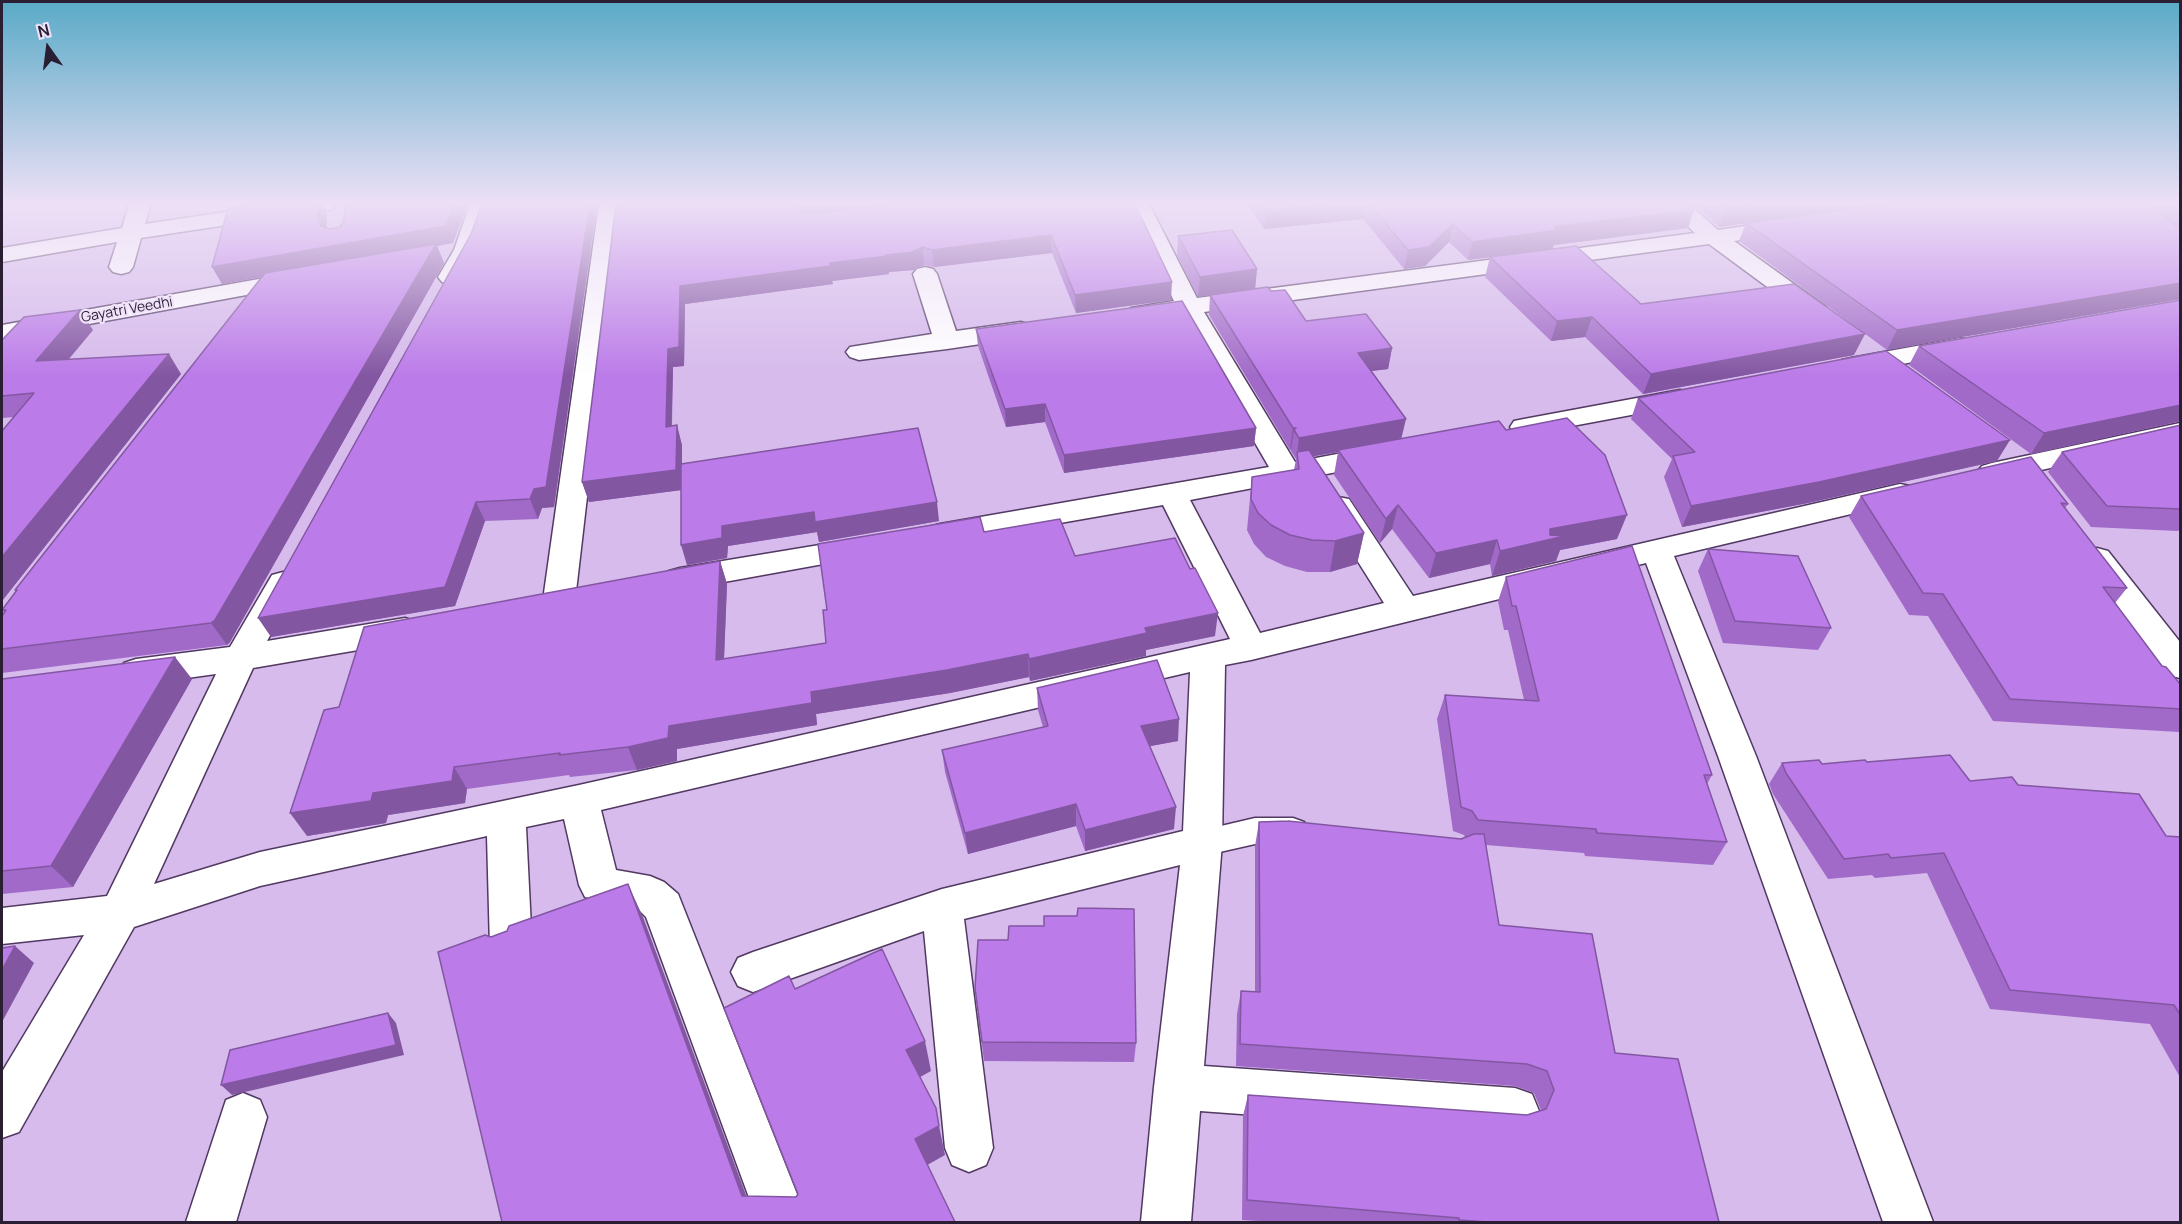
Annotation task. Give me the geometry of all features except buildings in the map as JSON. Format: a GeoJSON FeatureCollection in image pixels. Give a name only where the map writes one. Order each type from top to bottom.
{"type":"FeatureCollection","features":[{"type":"Feature","properties":{"kind":"street"},"geometry":{"type":"LineString","coordinates":[[121,267],[122,261]]}},
{"type":"Feature","properties":{"kind":"street"},"geometry":{"type":"LineString","coordinates":[[437,302],[450,261]]}},
{"type":"Feature","properties":{"kind":"street"},"geometry":{"type":"LineString","coordinates":[[559,600],[603,261]]}},
{"type":"Feature","properties":{"kind":"street"},"geometry":{"type":"LineString","coordinates":[[1166,261],[1189,307],[1299,470],[1405,609]]}},
{"type":"Feature","properties":{"kind":"street"},"geometry":{"type":"LineString","coordinates":[[1120,316],[1533,261]]}},
{"type":"Feature","properties":{"kind":"street"},"geometry":{"type":"LineString","coordinates":[[1747,261],[1911,381]]}},
{"type":"Feature","properties":{"kind":"street"},"geometry":{"type":"LineString","coordinates":[[925,273],[947,341]]}},
{"type":"Feature","properties":{"kind":"street","name":"Gayatri Veedhi"},"geometry":{"type":"LineString","coordinates":[[6,336],[325,274]]}},
{"type":"Feature","properties":{"kind":"street"},"geometry":{"type":"LineString","coordinates":[[246,311],[267,285]]}},
{"type":"Feature","properties":{"kind":"street"},"geometry":{"type":"LineString","coordinates":[[859,352],[1039,328]]}},
{"type":"Feature","properties":{"kind":"street"},"geometry":{"type":"LineString","coordinates":[[1824,371],[1986,342]]}},
{"type":"Feature","properties":{"kind":"street"},"geometry":{"type":"LineString","coordinates":[[1498,432],[1708,393]]}},
{"type":"Feature","properties":{"kind":"street"},"geometry":{"type":"LineString","coordinates":[[1967,478],[2031,474],[2181,431]]}},
{"type":"Feature","properties":{"kind":"street"},"geometry":{"type":"LineString","coordinates":[[1996,444],[2031,474]]}},
{"type":"Feature","properties":{"kind":"street"},"geometry":{"type":"LineString","coordinates":[[653,584],[1172,494],[1405,450]]}},
{"type":"Feature","properties":{"kind":"street"},"geometry":{"type":"LineString","coordinates":[[2,926],[120,913],[260,869],[579,800],[1208,655],[1251,648],[1656,549],[1932,486]]}},
{"type":"Feature","properties":{"kind":"street"},"geometry":{"type":"LineString","coordinates":[[1172,494],[1251,648]]}},
{"type":"Feature","properties":{"kind":"street"},"geometry":{"type":"LineString","coordinates":[[2081,538],[2181,666]]}},
{"type":"Feature","properties":{"kind":"street"},"geometry":{"type":"LineString","coordinates":[[1656,549],[1742,768],[1908,1222]]}},
{"type":"Feature","properties":{"kind":"street"},"geometry":{"type":"LineString","coordinates":[[2,1115],[120,913],[241,658],[299,554]]}},
{"type":"Feature","properties":{"kind":"street"},"geometry":{"type":"LineString","coordinates":[[104,675],[241,658],[436,624]]}},
{"type":"Feature","properties":{"kind":"street"},"geometry":{"type":"LineString","coordinates":[[1166,1222],[1177,1087],[1202,843],[1208,655]]}},
{"type":"Feature","properties":{"kind":"street"},"geometry":{"type":"LineString","coordinates":[[579,800],[599,885],[650,894],[663,907],[783,1222]]}},
{"type":"Feature","properties":{"kind":"street"},"geometry":{"type":"LineString","coordinates":[[506,815],[511,948]]}},
{"type":"Feature","properties":{"kind":"street"},"geometry":{"type":"LineString","coordinates":[[753,972],[942,907],[1202,843]]}},
{"type":"Feature","properties":{"kind":"street"},"geometry":{"type":"LineString","coordinates":[[942,907],[969,1148]]}},
{"type":"Feature","properties":{"kind":"street"},"geometry":{"type":"LineString","coordinates":[[1177,1087],[1515,1111]]}},
{"type":"Feature","properties":{"kind":"street"},"geometry":{"type":"LineString","coordinates":[[211,1222],[243,1117]]}},
{"type":"Feature","properties":{"kind":"lane"},"geometry":{"type":"LineString","coordinates":[[1202,843],[1255,831],[1283,830],[1317,833]]}}]}
